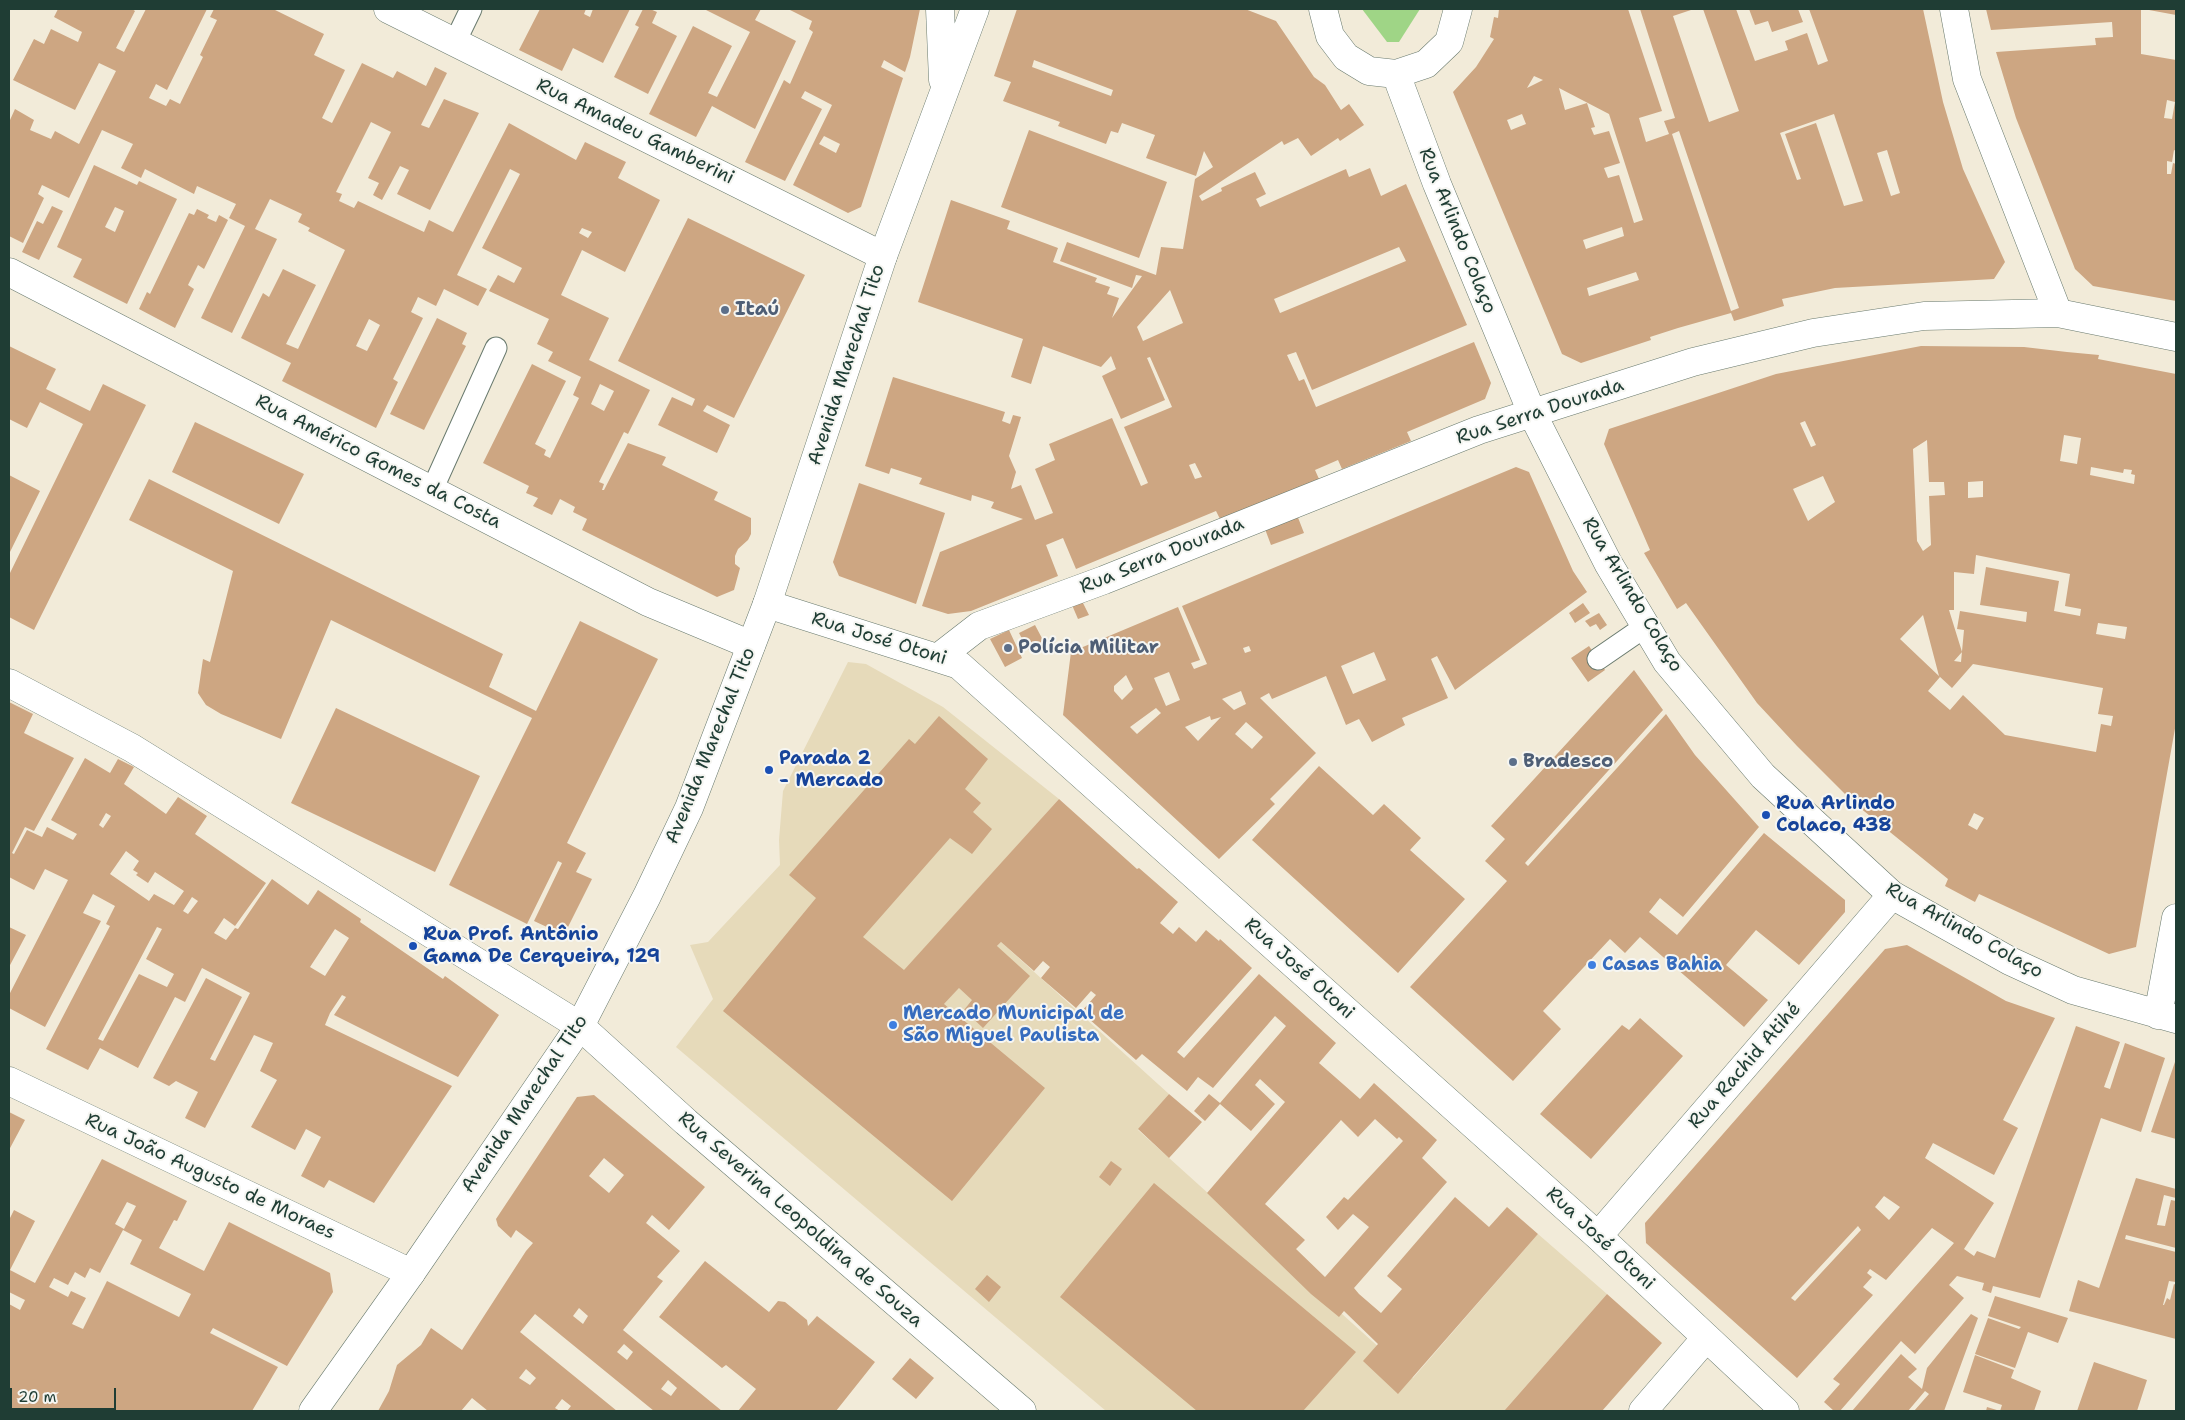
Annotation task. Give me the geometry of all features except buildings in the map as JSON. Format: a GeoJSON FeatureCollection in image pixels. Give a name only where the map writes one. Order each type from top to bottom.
{"type":"FeatureCollection","features":[{"type":"Feature","properties":{"kind":"street","name":"Rua Amadeu Gamberini"},"geometry":{"type":"LineString","coordinates":[[388,9],[883,256]]}},
{"type":"Feature","properties":{"kind":"street","name":"Avenida Marechal Tito"},"geometry":{"type":"LineString","coordinates":[[313,1411],[411,1273],[580,1026],[690,808],[751,644],[768,604],[883,256],[944,93],[940,9]]}},
{"type":"Feature","properties":{"kind":"street"},"geometry":{"type":"LineString","coordinates":[[944,93],[974,9]]}},
{"type":"Feature","properties":{"kind":"street"},"geometry":{"type":"LineString","coordinates":[[1323,9],[1330,36],[1346,57],[1369,71],[1396,74],[1426,64],[1449,42],[1458,9]]}},
{"type":"Feature","properties":{"kind":"street"},"geometry":{"type":"LineString","coordinates":[[1954,9],[1967,79],[2058,313]]}},
{"type":"Feature","properties":{"kind":"street","name":"Rua Arlindo Colaço"},"geometry":{"type":"LineString","coordinates":[[1396,74],[1437,184],[1532,413],[1608,563],[1667,662],[1763,776],[1892,895],[2010,961],[2064,986],[2167,1017]]}},
{"type":"Feature","properties":{"kind":"street","name":"Rua Américo Gomes da Costa"},"geometry":{"type":"LineString","coordinates":[[9,272],[648,602],[751,644]]}},
{"type":"Feature","properties":{"kind":"street","name":"Rua Serra Dourada"},"geometry":{"type":"LineString","coordinates":[[939,657],[979,626],[1104,580],[1479,430],[1693,362],[1813,333],[1924,316],[2058,313],[2176,337]]}},
{"type":"Feature","properties":{"kind":"street","name":"Rua José Otoni"},"geometry":{"type":"LineString","coordinates":[[768,604],[959,664],[1598,1236],[1785,1411]]}},
{"type":"Feature","properties":{"kind":"street","name":"Rua Severina Leopoldina de Souza"},"geometry":{"type":"LineString","coordinates":[[9,684],[132,748],[580,1026],[686,1122],[1022,1411]]}},
{"type":"Feature","properties":{"kind":"street","name":"Rua Rachid Atihé"},"geometry":{"type":"LineString","coordinates":[[1598,1236],[1892,895]]}},
{"type":"Feature","properties":{"kind":"street"},"geometry":{"type":"LineString","coordinates":[[2167,1017],[2176,918]]}},
{"type":"Feature","properties":{"kind":"street","name":"Rua João Augusto de Moraes"},"geometry":{"type":"LineString","coordinates":[[9,1081],[411,1273]]}},
{"type":"Feature","properties":{"kind":"street"},"geometry":{"type":"LineString","coordinates":[[1643,1411],[1706,1338]]}},
{"type":"Feature","properties":{"kind":"lane"},"geometry":{"type":"LineString","coordinates":[[455,42],[471,9]]}},
{"type":"Feature","properties":{"kind":"lane"},"geometry":{"type":"LineString","coordinates":[[432,490],[496,348]]}},
{"type":"Feature","properties":{"kind":"lane"},"geometry":{"type":"LineString","coordinates":[[1598,659],[1646,626]]}},
{"type":"Feature","properties":{"kind":"shaded area","name":"Mercado Municipal de São Miguel Paulista"},"geometry":{"type":"Polygon","coordinates":[[[848,662],[866,664],[943,707],[1059,799],[904,971],[944,1004],[1001,942],[1169,1094],[1138,1130],[1413,1378],[1538,1234],[1607,1294],[1504,1411],[1106,1411],[676,1047],[713,999],[690,945],[708,942],[780,865],[779,840],[783,791],[848,662]]]}},
{"type":"Feature","properties":{"kind":"green space"},"geometry":{"type":"Polygon","coordinates":[[[1362,9],[1420,9],[1399,42],[1387,42],[1362,9]]]}},
{"type":"Feature","properties":{"kind":"place","name":"Itaú"},"geometry":{"type":"Point","coordinates":[725,310]}},
{"type":"Feature","properties":{"kind":"place","name":"Polícia Militar"},"geometry":{"type":"Point","coordinates":[1008,648]}},
{"type":"Feature","properties":{"kind":"place","name":"Bradesco"},"geometry":{"type":"Point","coordinates":[1513,762]}},
{"type":"Feature","properties":{"kind":"place","name":"Parada 2 - Mercado"},"geometry":{"type":"Point","coordinates":[769,770]}},
{"type":"Feature","properties":{"kind":"place","name":"Rua Arlindo Colaco, 438"},"geometry":{"type":"Point","coordinates":[1766,815]}},
{"type":"Feature","properties":{"kind":"place","name":"Rua Prof. Antônio Gama De Cerqueira, 129"},"geometry":{"type":"Point","coordinates":[413,946]}},
{"type":"Feature","properties":{"kind":"place","name":"Casas Bahia"},"geometry":{"type":"Point","coordinates":[1592,965]}},
{"type":"Feature","properties":{"kind":"place","name":"Mercado Municipal de São Miguel Paulista"},"geometry":{"type":"Point","coordinates":[893,1025]}}]}
